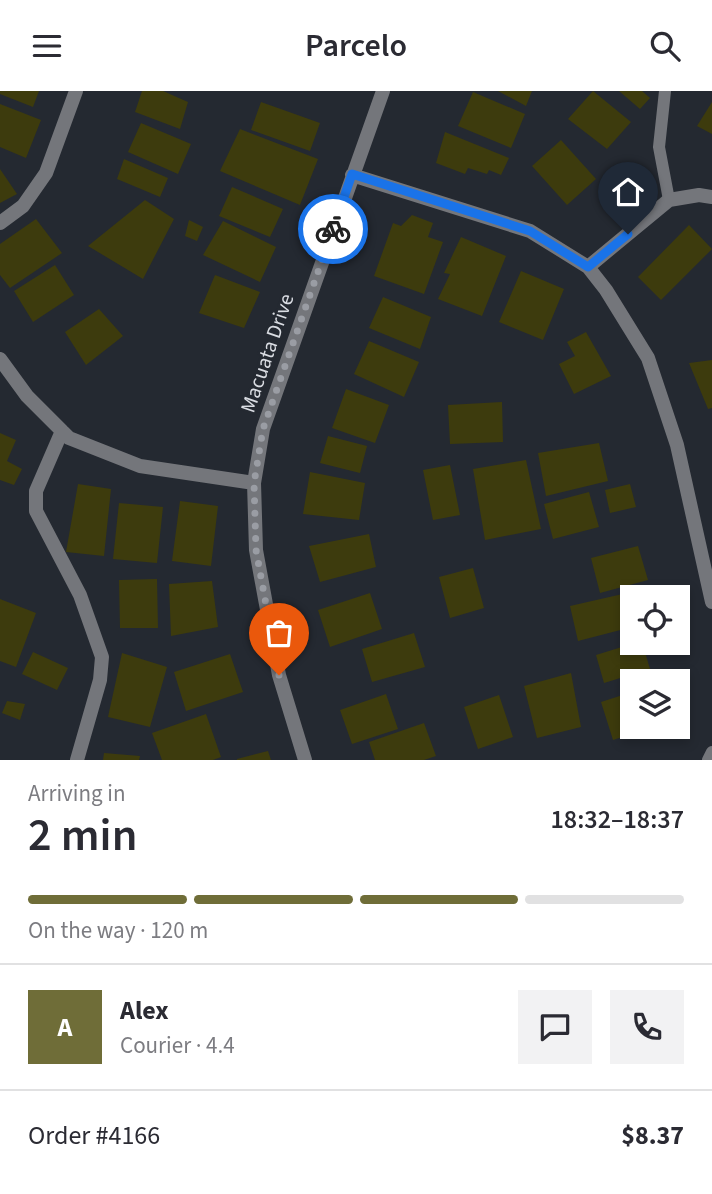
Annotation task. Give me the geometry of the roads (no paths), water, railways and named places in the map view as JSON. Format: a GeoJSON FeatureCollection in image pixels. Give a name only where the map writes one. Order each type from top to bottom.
{"type":"FeatureCollection","features":[{"type":"Feature","properties":{"kind":"street"},"geometry":{"type":"LineString","coordinates":[[0,223],[23,206],[40,182],[76,91]]}},
{"type":"Feature","properties":{"kind":"street","name":"Macuata Drive"},"geometry":{"type":"LineString","coordinates":[[305,760],[279,675],[256,550],[254,483],[263,429],[383,91]]}},
{"type":"Feature","properties":{"kind":"street"},"geometry":{"type":"LineString","coordinates":[[352,174],[530,231],[588,267],[606,290],[648,358],[677,445],[712,602]]}},
{"type":"Feature","properties":{"kind":"street"},"geometry":{"type":"LineString","coordinates":[[588,267],[669,200],[699,195],[712,197]]}},
{"type":"Feature","properties":{"kind":"street"},"geometry":{"type":"LineString","coordinates":[[0,359],[27,397],[69,438],[140,466],[254,483]]}},
{"type":"Feature","properties":{"kind":"street"},"geometry":{"type":"LineString","coordinates":[[62,431],[36,491],[36,511],[80,595],[102,657],[100,680],[77,760]]}},
{"type":"Feature","properties":{"kind":"lane"},"geometry":{"type":"LineString","coordinates":[[664,91],[659,147],[669,200]]}},
{"type":"Feature","properties":{"kind":"lane"},"geometry":{"type":"LineString","coordinates":[[708,760],[712,752]]}}]}
